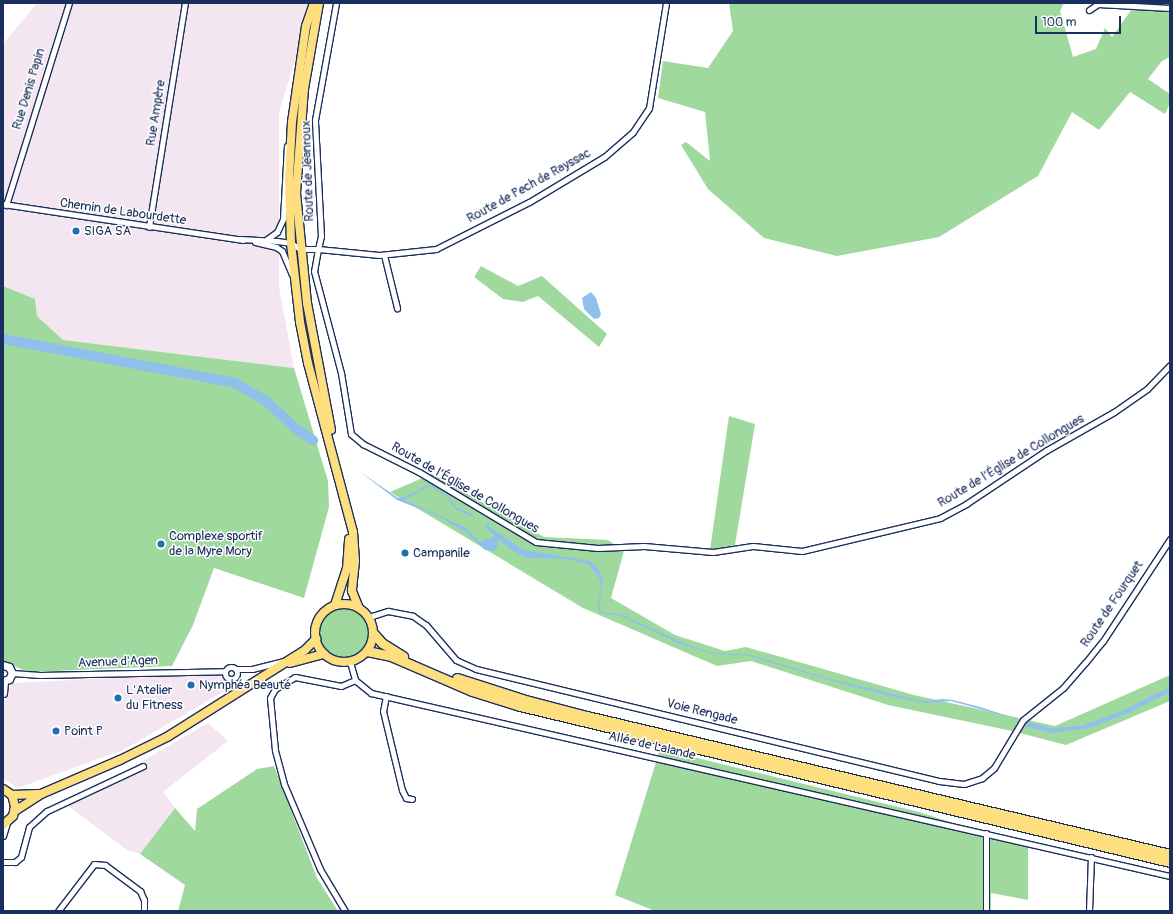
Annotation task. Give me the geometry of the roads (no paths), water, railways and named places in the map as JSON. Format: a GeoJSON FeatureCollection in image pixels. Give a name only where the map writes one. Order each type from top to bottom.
{"type":"FeatureCollection","features":[{"type":"Feature","properties":{"kind":"highway"},"geometry":{"type":"LineString","coordinates":[[373,633],[382,642],[411,659],[478,686],[522,699],[1170,854]]}},
{"type":"Feature","properties":{"kind":"highway"},"geometry":{"type":"LineString","coordinates":[[367,651],[391,656],[466,688],[520,706],[1170,862]]}},
{"type":"Feature","properties":{"kind":"main road"},"geometry":{"type":"LineString","coordinates":[[314,3],[306,26],[291,126],[289,177],[290,243],[295,287],[308,363],[339,475]]}},
{"type":"Feature","properties":{"kind":"main road"},"geometry":{"type":"LineString","coordinates":[[319,3],[304,89],[296,165],[300,249],[307,303],[354,547],[352,591],[359,608],[369,617],[373,633],[367,651],[350,662],[337,662],[324,654],[316,639],[316,624],[321,616],[335,605],[343,604],[359,608]]}},
{"type":"Feature","properties":{"kind":"main road"},"geometry":{"type":"LineString","coordinates":[[335,605],[346,569],[349,548],[347,510]]}},
{"type":"Feature","properties":{"kind":"main road"},"geometry":{"type":"LineString","coordinates":[[5,824],[15,811],[41,794],[120,760],[167,737],[277,668],[316,639]]}},
{"type":"Feature","properties":{"kind":"main road"},"geometry":{"type":"LineString","coordinates":[[277,668],[324,654]]}},
{"type":"Feature","properties":{"kind":"main road"},"geometry":{"type":"LineString","coordinates":[[3,665],[9,667],[12,673],[10,678],[4,681],[3,693]]}},
{"type":"Feature","properties":{"kind":"main road"},"geometry":{"type":"LineString","coordinates":[[3,789],[12,795],[41,794]]}},
{"type":"Feature","properties":{"kind":"main road"},"geometry":{"type":"LineString","coordinates":[[12,795],[15,811]]}},
{"type":"Feature","properties":{"kind":"street","name":"Rue Denis Papin"},"geometry":{"type":"LineString","coordinates":[[4,205],[69,3]]}},
{"type":"Feature","properties":{"kind":"street","name":"Rue Ampère"},"geometry":{"type":"LineString","coordinates":[[149,227],[185,3]]}},
{"type":"Feature","properties":{"kind":"street","name":"Route de Jeanroux"},"geometry":{"type":"LineString","coordinates":[[336,3],[315,120],[321,236],[314,261],[314,271],[341,373],[351,434]]}},
{"type":"Feature","properties":{"kind":"street","name":"Route de Pech de Rayssac"},"geometry":{"type":"LineString","coordinates":[[318,249],[384,255],[436,249],[530,202],[582,171],[616,147],[640,125],[649,108],[666,3]]}},
{"type":"Feature","properties":{"kind":"street"},"geometry":{"type":"LineString","coordinates":[[1089,10],[1098,4],[1170,8]]}},
{"type":"Feature","properties":{"kind":"street"},"geometry":{"type":"LineString","coordinates":[[240,239],[269,238],[281,225],[287,139],[291,126]]}},
{"type":"Feature","properties":{"kind":"street","name":"Chemin de Labourdette"},"geometry":{"type":"LineString","coordinates":[[4,205],[240,239]]}},
{"type":"Feature","properties":{"kind":"street"},"geometry":{"type":"LineString","coordinates":[[240,239],[290,243],[300,249],[318,249]]}},
{"type":"Feature","properties":{"kind":"street"},"geometry":{"type":"LineString","coordinates":[[240,239],[276,246],[282,251],[288,261],[295,287]]}},
{"type":"Feature","properties":{"kind":"street"},"geometry":{"type":"LineString","coordinates":[[384,255],[397,308]]}},
{"type":"Feature","properties":{"kind":"street","name":"Route de l’Église de Collongues"},"geometry":{"type":"LineString","coordinates":[[351,434],[364,444],[418,472],[536,542],[598,548],[644,546],[713,552],[754,546],[802,551],[940,518],[966,504],[1047,450],[1114,412],[1147,389],[1170,365]]}},
{"type":"Feature","properties":{"kind":"street","name":"Route de Fourquet"},"geometry":{"type":"LineString","coordinates":[[994,768],[1024,720],[1063,688],[1103,641],[1170,540]]}},
{"type":"Feature","properties":{"kind":"street","name":"Voie Rengade"},"geometry":{"type":"LineString","coordinates":[[369,617],[394,611],[419,619],[456,660],[476,669],[949,783],[973,782],[994,768]]}},
{"type":"Feature","properties":{"kind":"street"},"geometry":{"type":"LineString","coordinates":[[236,669],[235,677],[230,679],[226,676],[224,671],[228,667],[236,669],[252,669],[290,659]]}},
{"type":"Feature","properties":{"kind":"street"},"geometry":{"type":"LineString","coordinates":[[345,911],[322,874],[284,784],[275,750],[270,698],[275,689],[295,677],[341,686],[355,680],[350,662]]}},
{"type":"Feature","properties":{"kind":"street","name":"Avenue d'Agen"},"geometry":{"type":"LineString","coordinates":[[12,673],[40,675],[224,671]]}},
{"type":"Feature","properties":{"kind":"street","name":"Allée de Lalande"},"geometry":{"type":"LineString","coordinates":[[355,680],[365,690],[386,696],[1170,876]]}},
{"type":"Feature","properties":{"kind":"street"},"geometry":{"type":"LineString","coordinates":[[386,696],[383,711],[402,790],[406,798],[412,799]]}},
{"type":"Feature","properties":{"kind":"street"},"geometry":{"type":"LineString","coordinates":[[3,862],[15,862],[21,857],[29,827],[46,811],[143,766]]}},
{"type":"Feature","properties":{"kind":"street"},"geometry":{"type":"LineString","coordinates":[[3,836],[5,824]]}},
{"type":"Feature","properties":{"kind":"street"},"geometry":{"type":"LineString","coordinates":[[986,833],[986,911]]}},
{"type":"Feature","properties":{"kind":"street"},"geometry":{"type":"LineString","coordinates":[[1089,911],[1091,857]]}},
{"type":"Feature","properties":{"kind":"street"},"geometry":{"type":"LineString","coordinates":[[58,911],[94,864],[105,865],[140,891],[144,900],[144,911]]}},
{"type":"Feature","properties":{"kind":"water"},"geometry":{"type":"Polygon","coordinates":[[[591,292],[596,298],[601,314],[599,318],[594,319],[584,309],[582,298],[591,292]]]}},
{"type":"Feature","properties":{"kind":"water"},"geometry":{"type":"Polygon","coordinates":[[[359,471],[398,498],[406,496],[428,485],[432,485],[447,495],[456,507],[474,515],[473,517],[455,509],[446,496],[430,486],[404,500],[465,527],[480,542],[495,536],[484,526],[490,523],[488,526],[524,550],[590,561],[598,568],[603,580],[599,607],[601,612],[620,614],[688,645],[714,653],[751,655],[830,679],[923,701],[943,699],[953,700],[1020,720],[951,701],[926,703],[894,697],[836,682],[749,656],[713,654],[680,644],[621,616],[600,613],[597,607],[601,590],[600,579],[588,564],[566,559],[528,558],[513,551],[499,539],[496,551],[485,550],[466,532],[433,514],[397,500],[359,471]]]}},
{"type":"Feature","properties":{"kind":"water"},"geometry":{"type":"Polygon","coordinates":[[[1170,687],[1170,692],[1126,714],[1089,728],[1051,733],[1024,726],[1027,722],[1052,728],[1081,726],[1122,711],[1170,687]]]}},
{"type":"Feature","properties":{"kind":"waterway"},"geometry":{"type":"LineString","coordinates":[[3,339],[235,383],[265,400],[295,428],[313,440]]}},
{"type":"Feature","properties":{"kind":"place","name":"SIGA SA"},"geometry":{"type":"Point","coordinates":[76,231]}},
{"type":"Feature","properties":{"kind":"place","name":"Complexe sportif de la Myre Mory"},"geometry":{"type":"Point","coordinates":[161,544]}},
{"type":"Feature","properties":{"kind":"place","name":"Campanile"},"geometry":{"type":"Point","coordinates":[405,553]}},
{"type":"Feature","properties":{"kind":"place","name":"Nymphéa Beauté"},"geometry":{"type":"Point","coordinates":[191,685]}},
{"type":"Feature","properties":{"kind":"place","name":"L'Atelier du Fitness"},"geometry":{"type":"Point","coordinates":[118,698]}},
{"type":"Feature","properties":{"kind":"place","name":"Point P"},"geometry":{"type":"Point","coordinates":[56,731]}}]}
